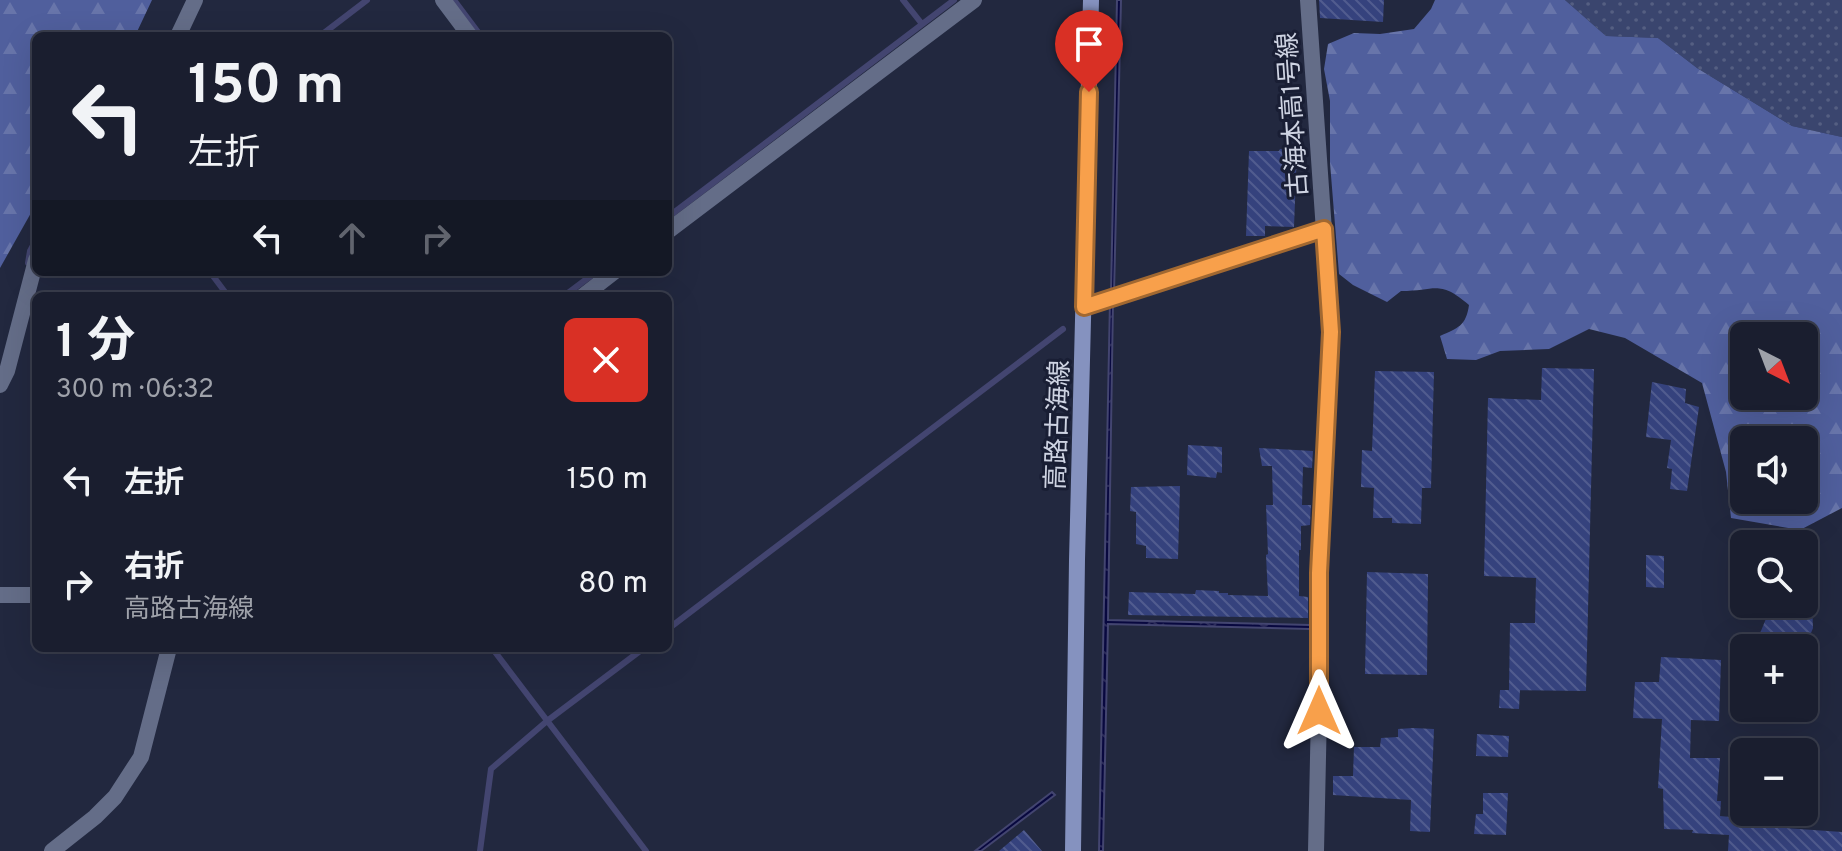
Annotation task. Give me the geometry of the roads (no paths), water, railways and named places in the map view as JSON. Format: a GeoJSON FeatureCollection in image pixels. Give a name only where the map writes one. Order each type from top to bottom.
{"type":"FeatureCollection","features":[{"type":"Feature","properties":{"kind":"main road","name":"高路古海線"},"geometry":{"type":"LineString","coordinates":[[1073,851],[1091,0]]}},
{"type":"Feature","properties":{"kind":"street"},"geometry":{"type":"LineString","coordinates":[[180,32],[195,0]]}},
{"type":"Feature","properties":{"kind":"street"},"geometry":{"type":"LineString","coordinates":[[443,0],[467,32]]}},
{"type":"Feature","properties":{"kind":"street"},"geometry":{"type":"LineString","coordinates":[[672,228],[974,0]]}},
{"type":"Feature","properties":{"kind":"street","name":"古海本高1号線"},"geometry":{"type":"LineString","coordinates":[[1308,0],[1331,332],[1319,573],[1316,851]]}},
{"type":"Feature","properties":{"kind":"street"},"geometry":{"type":"LineString","coordinates":[[1084,307],[1324,229]]}},
{"type":"Feature","properties":{"kind":"street"},"geometry":{"type":"LineString","coordinates":[[0,385],[7,371],[32,275]]}},
{"type":"Feature","properties":{"kind":"street"},"geometry":{"type":"LineString","coordinates":[[588,292],[609,276]]}},
{"type":"Feature","properties":{"kind":"street"},"geometry":{"type":"LineString","coordinates":[[0,595],[32,595]]}},
{"type":"Feature","properties":{"kind":"street"},"geometry":{"type":"LineString","coordinates":[[52,851],[115,797],[141,757],[168,652]]}},
{"type":"Feature","properties":{"kind":"water"},"geometry":{"type":"Polygon","coordinates":[[[1117,0],[1121,0],[1114,293],[1111,293],[1117,0]]]}},
{"type":"Feature","properties":{"kind":"water"},"geometry":{"type":"Polygon","coordinates":[[[1110,300],[1113,300],[1108,620],[1310,625],[1310,629],[1108,624],[1103,851],[1099,851],[1110,300]]]}},
{"type":"Feature","properties":{"kind":"water"},"geometry":{"type":"Polygon","coordinates":[[[1052,792],[1055,795],[981,851],[975,851],[1052,792]]]}},
{"type":"Feature","properties":{"kind":"waterway"},"geometry":{"type":"LineString","coordinates":[[325,32],[367,0]]}},
{"type":"Feature","properties":{"kind":"waterway"},"geometry":{"type":"LineString","coordinates":[[454,0],[478,32]]}},
{"type":"Feature","properties":{"kind":"waterway"},"geometry":{"type":"LineString","coordinates":[[903,0],[922,24]]}},
{"type":"Feature","properties":{"kind":"waterway"},"geometry":{"type":"LineString","coordinates":[[672,214],[954,0]]}},
{"type":"Feature","properties":{"kind":"waterway"},"geometry":{"type":"LineString","coordinates":[[28,263],[32,247]]}},
{"type":"Feature","properties":{"kind":"waterway"},"geometry":{"type":"LineString","coordinates":[[213,276],[225,292]]}},
{"type":"Feature","properties":{"kind":"waterway"},"geometry":{"type":"LineString","coordinates":[[569,292],[591,276]]}},
{"type":"Feature","properties":{"kind":"waterway"},"geometry":{"type":"LineString","coordinates":[[672,626],[1063,329]]}},
{"type":"Feature","properties":{"kind":"waterway"},"geometry":{"type":"LineString","coordinates":[[495,652],[646,851]]}},
{"type":"Feature","properties":{"kind":"waterway"},"geometry":{"type":"LineString","coordinates":[[480,851],[491,769],[547,721],[639,652]]}}]}
